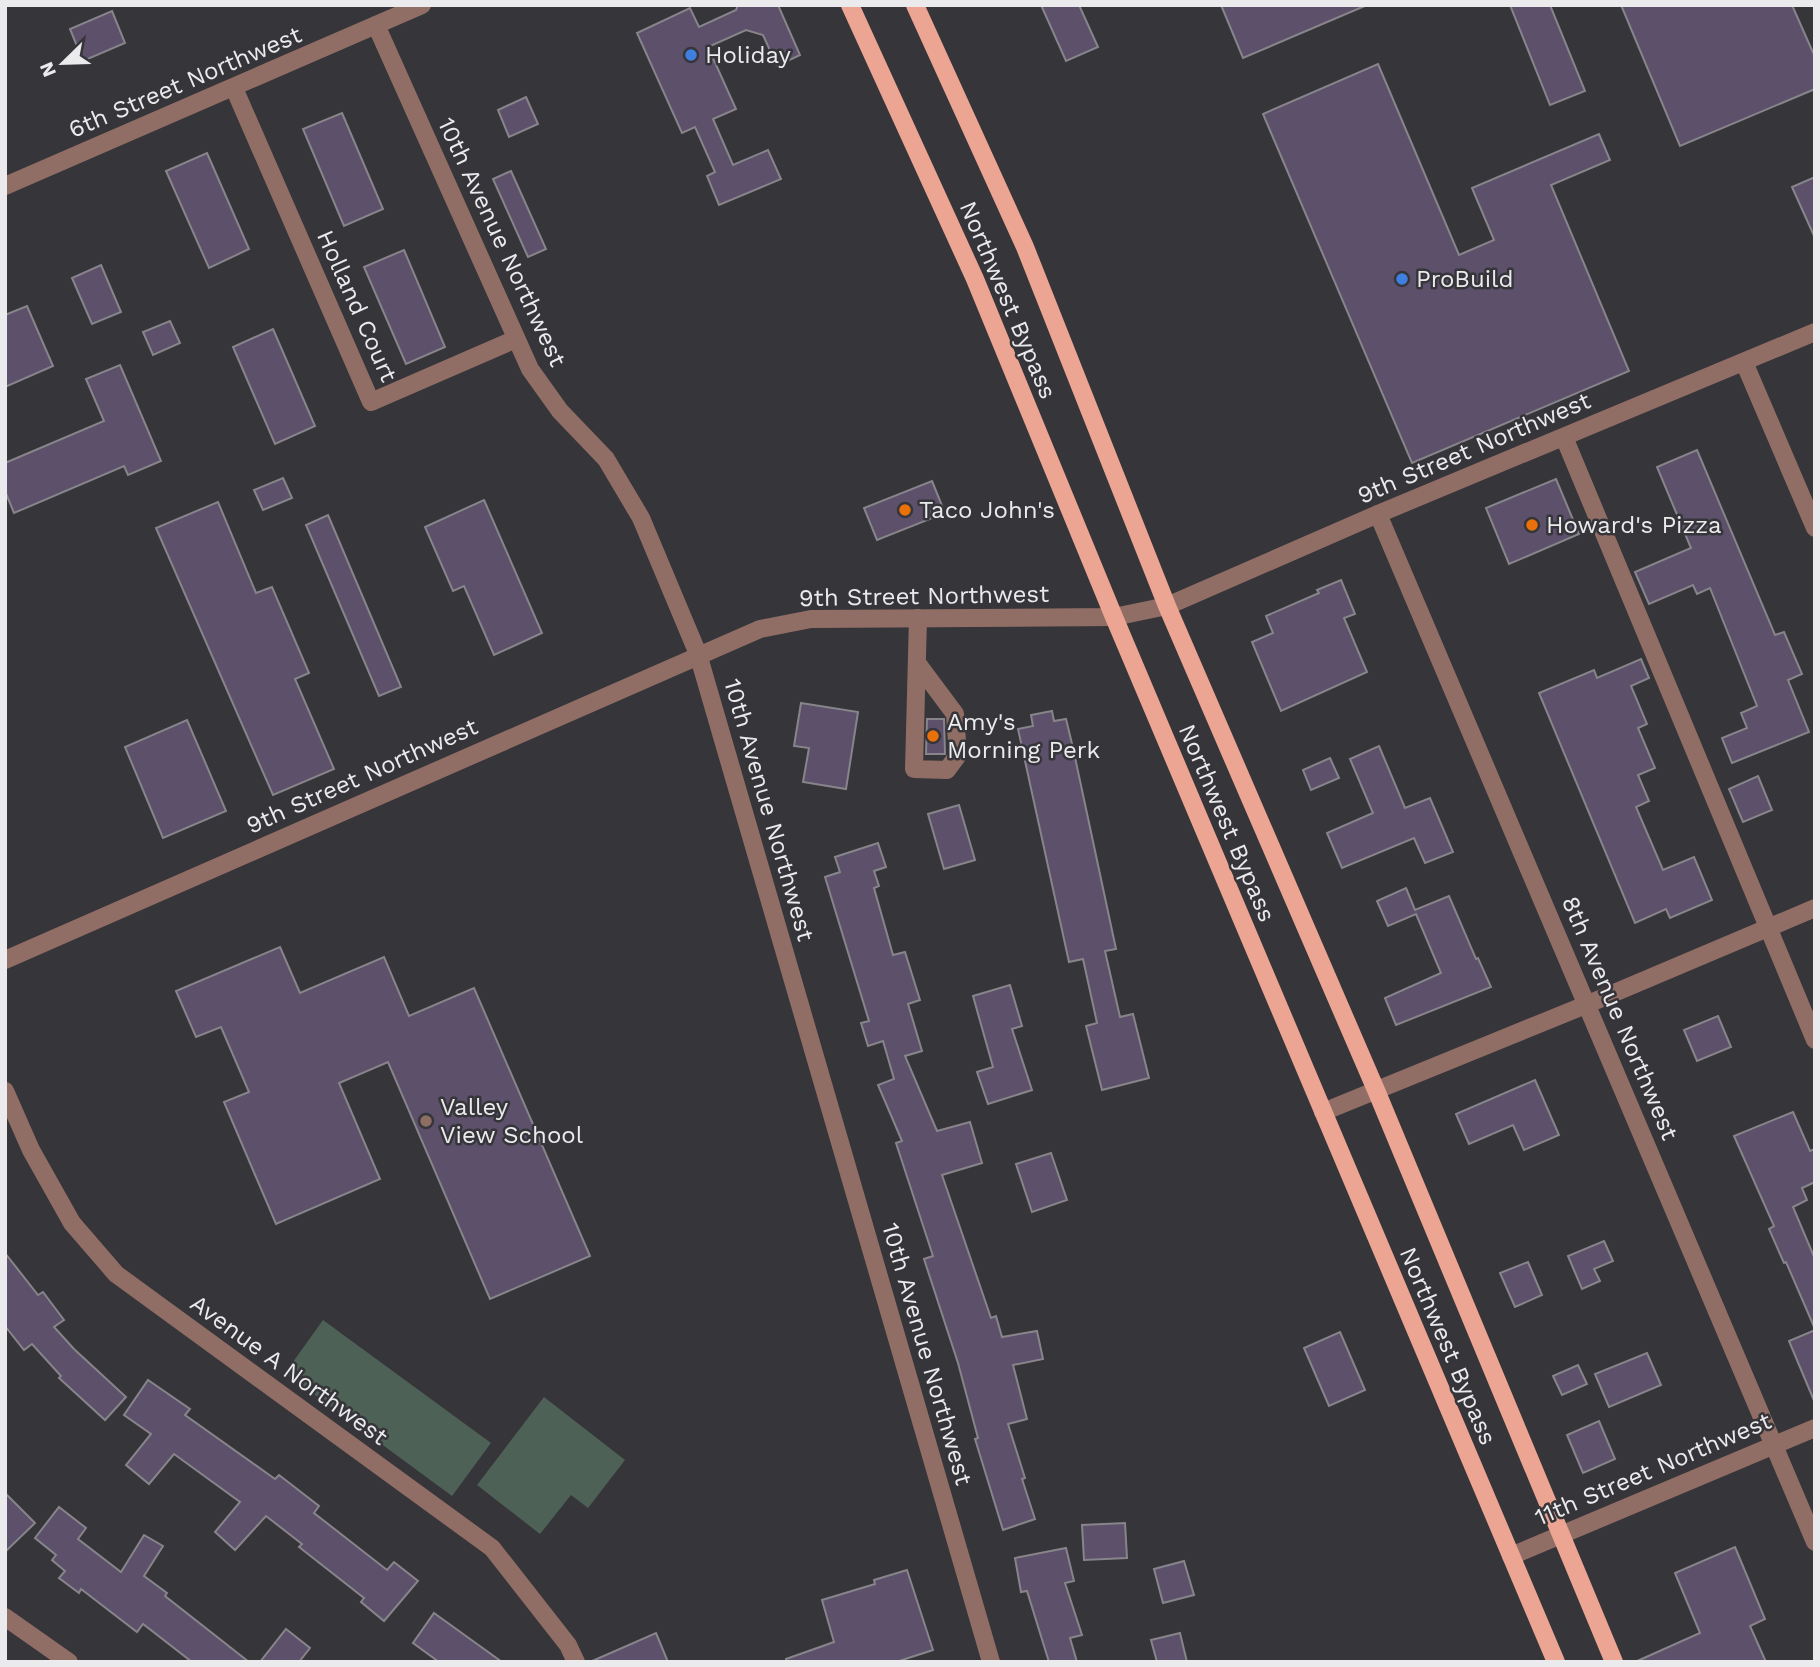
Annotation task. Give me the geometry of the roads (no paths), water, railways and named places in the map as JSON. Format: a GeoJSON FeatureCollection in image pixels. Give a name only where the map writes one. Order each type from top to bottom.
{"type":"FeatureCollection","features":[{"type":"Feature","properties":{"kind":"main road","name":"Northwest Bypass"},"geometry":{"type":"LineString","coordinates":[[850,5],[975,279],[1114,617],[1556,1662]]}},
{"type":"Feature","properties":{"kind":"main road","name":"Northwest Bypass"},"geometry":{"type":"LineString","coordinates":[[915,5],[1025,247],[1167,606],[1376,1090],[1614,1662]]}},
{"type":"Feature","properties":{"kind":"street","name":"6th Street Northwest"},"geometry":{"type":"LineString","coordinates":[[5,186],[422,5]]}},
{"type":"Feature","properties":{"kind":"street","name":"10th Avenue Northwest"},"geometry":{"type":"LineString","coordinates":[[376,25],[530,369],[560,411],[606,459],[641,518],[698,654],[991,1662]]}},
{"type":"Feature","properties":{"kind":"street","name":"Holland Court"},"geometry":{"type":"LineString","coordinates":[[234,88],[371,402],[516,339]]}},
{"type":"Feature","properties":{"kind":"street","name":"9th Street Northwest"},"geometry":{"type":"LineString","coordinates":[[5,960],[698,654],[761,629],[811,618],[1114,617],[1167,606],[1378,514],[1815,332]]}},
{"type":"Feature","properties":{"kind":"street"},"geometry":{"type":"LineString","coordinates":[[1744,362],[1815,528]]}},
{"type":"Feature","properties":{"kind":"street"},"geometry":{"type":"LineString","coordinates":[[1564,437],[1815,1040]]}},
{"type":"Feature","properties":{"kind":"street","name":"8th Avenue Northwest"},"geometry":{"type":"LineString","coordinates":[[1378,514],[1815,1542]]}},
{"type":"Feature","properties":{"kind":"street"},"geometry":{"type":"LineString","coordinates":[[916,663],[955,714],[958,755],[947,770],[914,769],[916,663],[918,618]]}},
{"type":"Feature","properties":{"kind":"street"},"geometry":{"type":"LineString","coordinates":[[1322,1112],[1815,908]]}},
{"type":"Feature","properties":{"kind":"street","name":"Avenue A Northwest"},"geometry":{"type":"LineString","coordinates":[[5,1091],[31,1150],[72,1223],[116,1273],[492,1548],[568,1645],[576,1662]]}},
{"type":"Feature","properties":{"kind":"street","name":"11th Street Northwest"},"geometry":{"type":"LineString","coordinates":[[1511,1556],[1815,1428]]}},
{"type":"Feature","properties":{"kind":"street"},"geometry":{"type":"LineString","coordinates":[[5,1617],[69,1662]]}},
{"type":"Feature","properties":{"kind":"place","name":"Holiday"},"geometry":{"type":"Point","coordinates":[691,55]}},
{"type":"Feature","properties":{"kind":"place","name":"ProBuild"},"geometry":{"type":"Point","coordinates":[1402,279]}},
{"type":"Feature","properties":{"kind":"place","name":"Taco John's"},"geometry":{"type":"Point","coordinates":[905,510]}},
{"type":"Feature","properties":{"kind":"place","name":"Howard's Pizza"},"geometry":{"type":"Point","coordinates":[1532,525]}},
{"type":"Feature","properties":{"kind":"place","name":"Amy's Morning Perk"},"geometry":{"type":"Point","coordinates":[933,736]}},
{"type":"Feature","properties":{"kind":"place","name":"Valley View School"},"geometry":{"type":"Point","coordinates":[426,1121]}}]}
